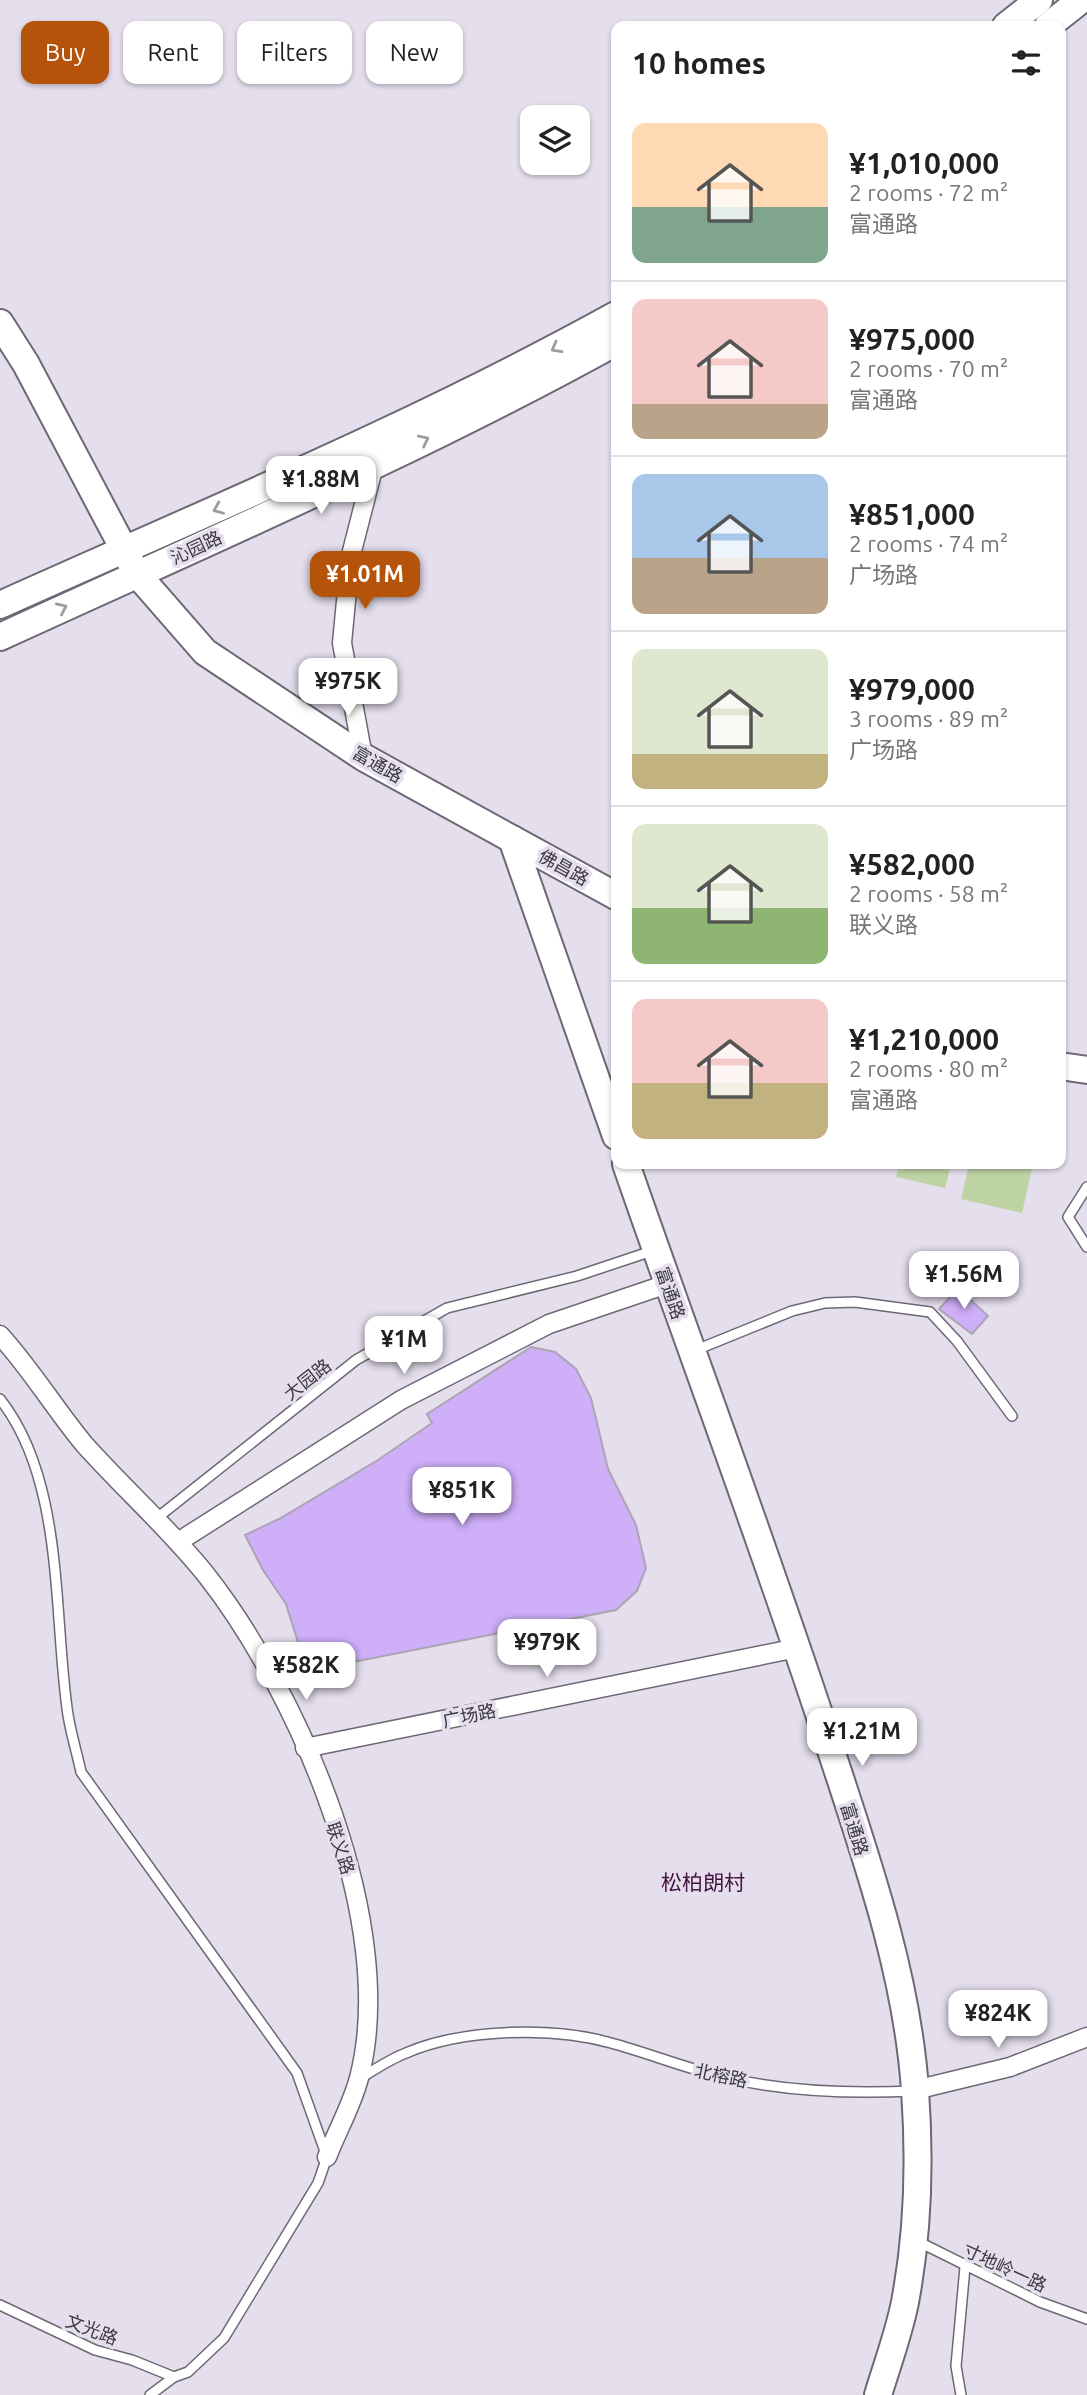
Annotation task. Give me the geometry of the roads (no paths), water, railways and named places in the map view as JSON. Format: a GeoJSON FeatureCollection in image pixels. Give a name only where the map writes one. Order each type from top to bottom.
{"type":"FeatureCollection","features":[{"type":"Feature","properties":{"kind":"street"},"geometry":{"type":"LineString","coordinates":[[1012,21],[1039,0]]}},
{"type":"Feature","properties":{"kind":"street"},"geometry":{"type":"LineString","coordinates":[[1054,21],[1080,0]]}},
{"type":"Feature","properties":{"kind":"street","name":"沁园路"},"geometry":{"type":"LineString","coordinates":[[0,605],[306,471],[529,363],[611,318]]}},
{"type":"Feature","properties":{"kind":"street","name":"富通路"},"geometry":{"type":"LineString","coordinates":[[0,323],[26,364],[137,574],[205,652],[363,757],[512,839]]}},
{"type":"Feature","properties":{"kind":"street","name":"沁园路"},"geometry":{"type":"LineString","coordinates":[[0,637],[374,464],[549,379],[611,345]]}},
{"type":"Feature","properties":{"kind":"street"},"geometry":{"type":"LineString","coordinates":[[363,757],[342,643],[350,559],[374,464]]}},
{"type":"Feature","properties":{"kind":"street"},"geometry":{"type":"LineString","coordinates":[[512,839],[611,1122]]}},
{"type":"Feature","properties":{"kind":"street","name":"佛昌路"},"geometry":{"type":"LineString","coordinates":[[512,839],[611,892]]}},
{"type":"Feature","properties":{"kind":"street"},"geometry":{"type":"LineString","coordinates":[[1066,1067],[1087,1070]]}},
{"type":"Feature","properties":{"kind":"street","name":"富通路"},"geometry":{"type":"LineString","coordinates":[[628,1169],[797,1647],[843,1788],[894,1963],[911,2046],[915,2090],[917,2188],[905,2303],[878,2395]]}},
{"type":"Feature","properties":{"kind":"street"},"geometry":{"type":"LineString","coordinates":[[178,1542],[401,1400],[550,1324],[667,1284]]}},
{"type":"Feature","properties":{"kind":"street","name":"联义路"},"geometry":{"type":"LineString","coordinates":[[0,1335],[27,1364],[84,1443],[157,1518],[207,1577],[272,1672],[305,1748],[357,1895],[368,1974],[367,2018],[359,2079],[327,2157]]}},
{"type":"Feature","properties":{"kind":"street","name":"广场路"},"geometry":{"type":"LineString","coordinates":[[305,1748],[797,1647]]}},
{"type":"Feature","properties":{"kind":"street","name":"北榕路"},"geometry":{"type":"LineString","coordinates":[[915,2090],[948,2085],[1010,2067],[1087,2037]]}},
{"type":"Feature","properties":{"kind":"lane"},"geometry":{"type":"LineString","coordinates":[[1087,1187],[1068,1217],[1087,1247]]}},
{"type":"Feature","properties":{"kind":"lane","name":"大园路"},"geometry":{"type":"LineString","coordinates":[[157,1518],[356,1360],[447,1308],[577,1276],[656,1250]]}},
{"type":"Feature","properties":{"kind":"lane"},"geometry":{"type":"LineString","coordinates":[[691,1352],[792,1311],[825,1303],[855,1302],[930,1312],[957,1341],[1012,1416]]}},
{"type":"Feature","properties":{"kind":"lane"},"geometry":{"type":"LineString","coordinates":[[0,1399],[11,1413],[40,1474],[58,1600],[68,1715],[81,1772],[297,2073],[327,2157]]}},
{"type":"Feature","properties":{"kind":"lane","name":"北榕路"},"geometry":{"type":"LineString","coordinates":[[359,2079],[406,2053],[426,2046],[492,2033],[534,2034],[609,2042],[725,2078],[841,2094],[915,2090]]}},
{"type":"Feature","properties":{"kind":"lane","name":"联义路"},"geometry":{"type":"LineString","coordinates":[[150,2395],[174,2377],[188,2372],[224,2337],[318,2183],[327,2157]]}},
{"type":"Feature","properties":{"kind":"lane","name":"寸地岭一路"},"geometry":{"type":"LineString","coordinates":[[912,2238],[965,2267],[1087,2319]]}},
{"type":"Feature","properties":{"kind":"lane"},"geometry":{"type":"LineString","coordinates":[[961,2395],[956,2366],[965,2267]]}},
{"type":"Feature","properties":{"kind":"lane","name":"文光路"},"geometry":{"type":"LineString","coordinates":[[0,2305],[95,2350],[132,2360],[174,2377]]}},
{"type":"Feature","properties":{"kind":"district","name":"松柏朗村"},"geometry":{"type":"Point","coordinates":[703,1882]}}]}
